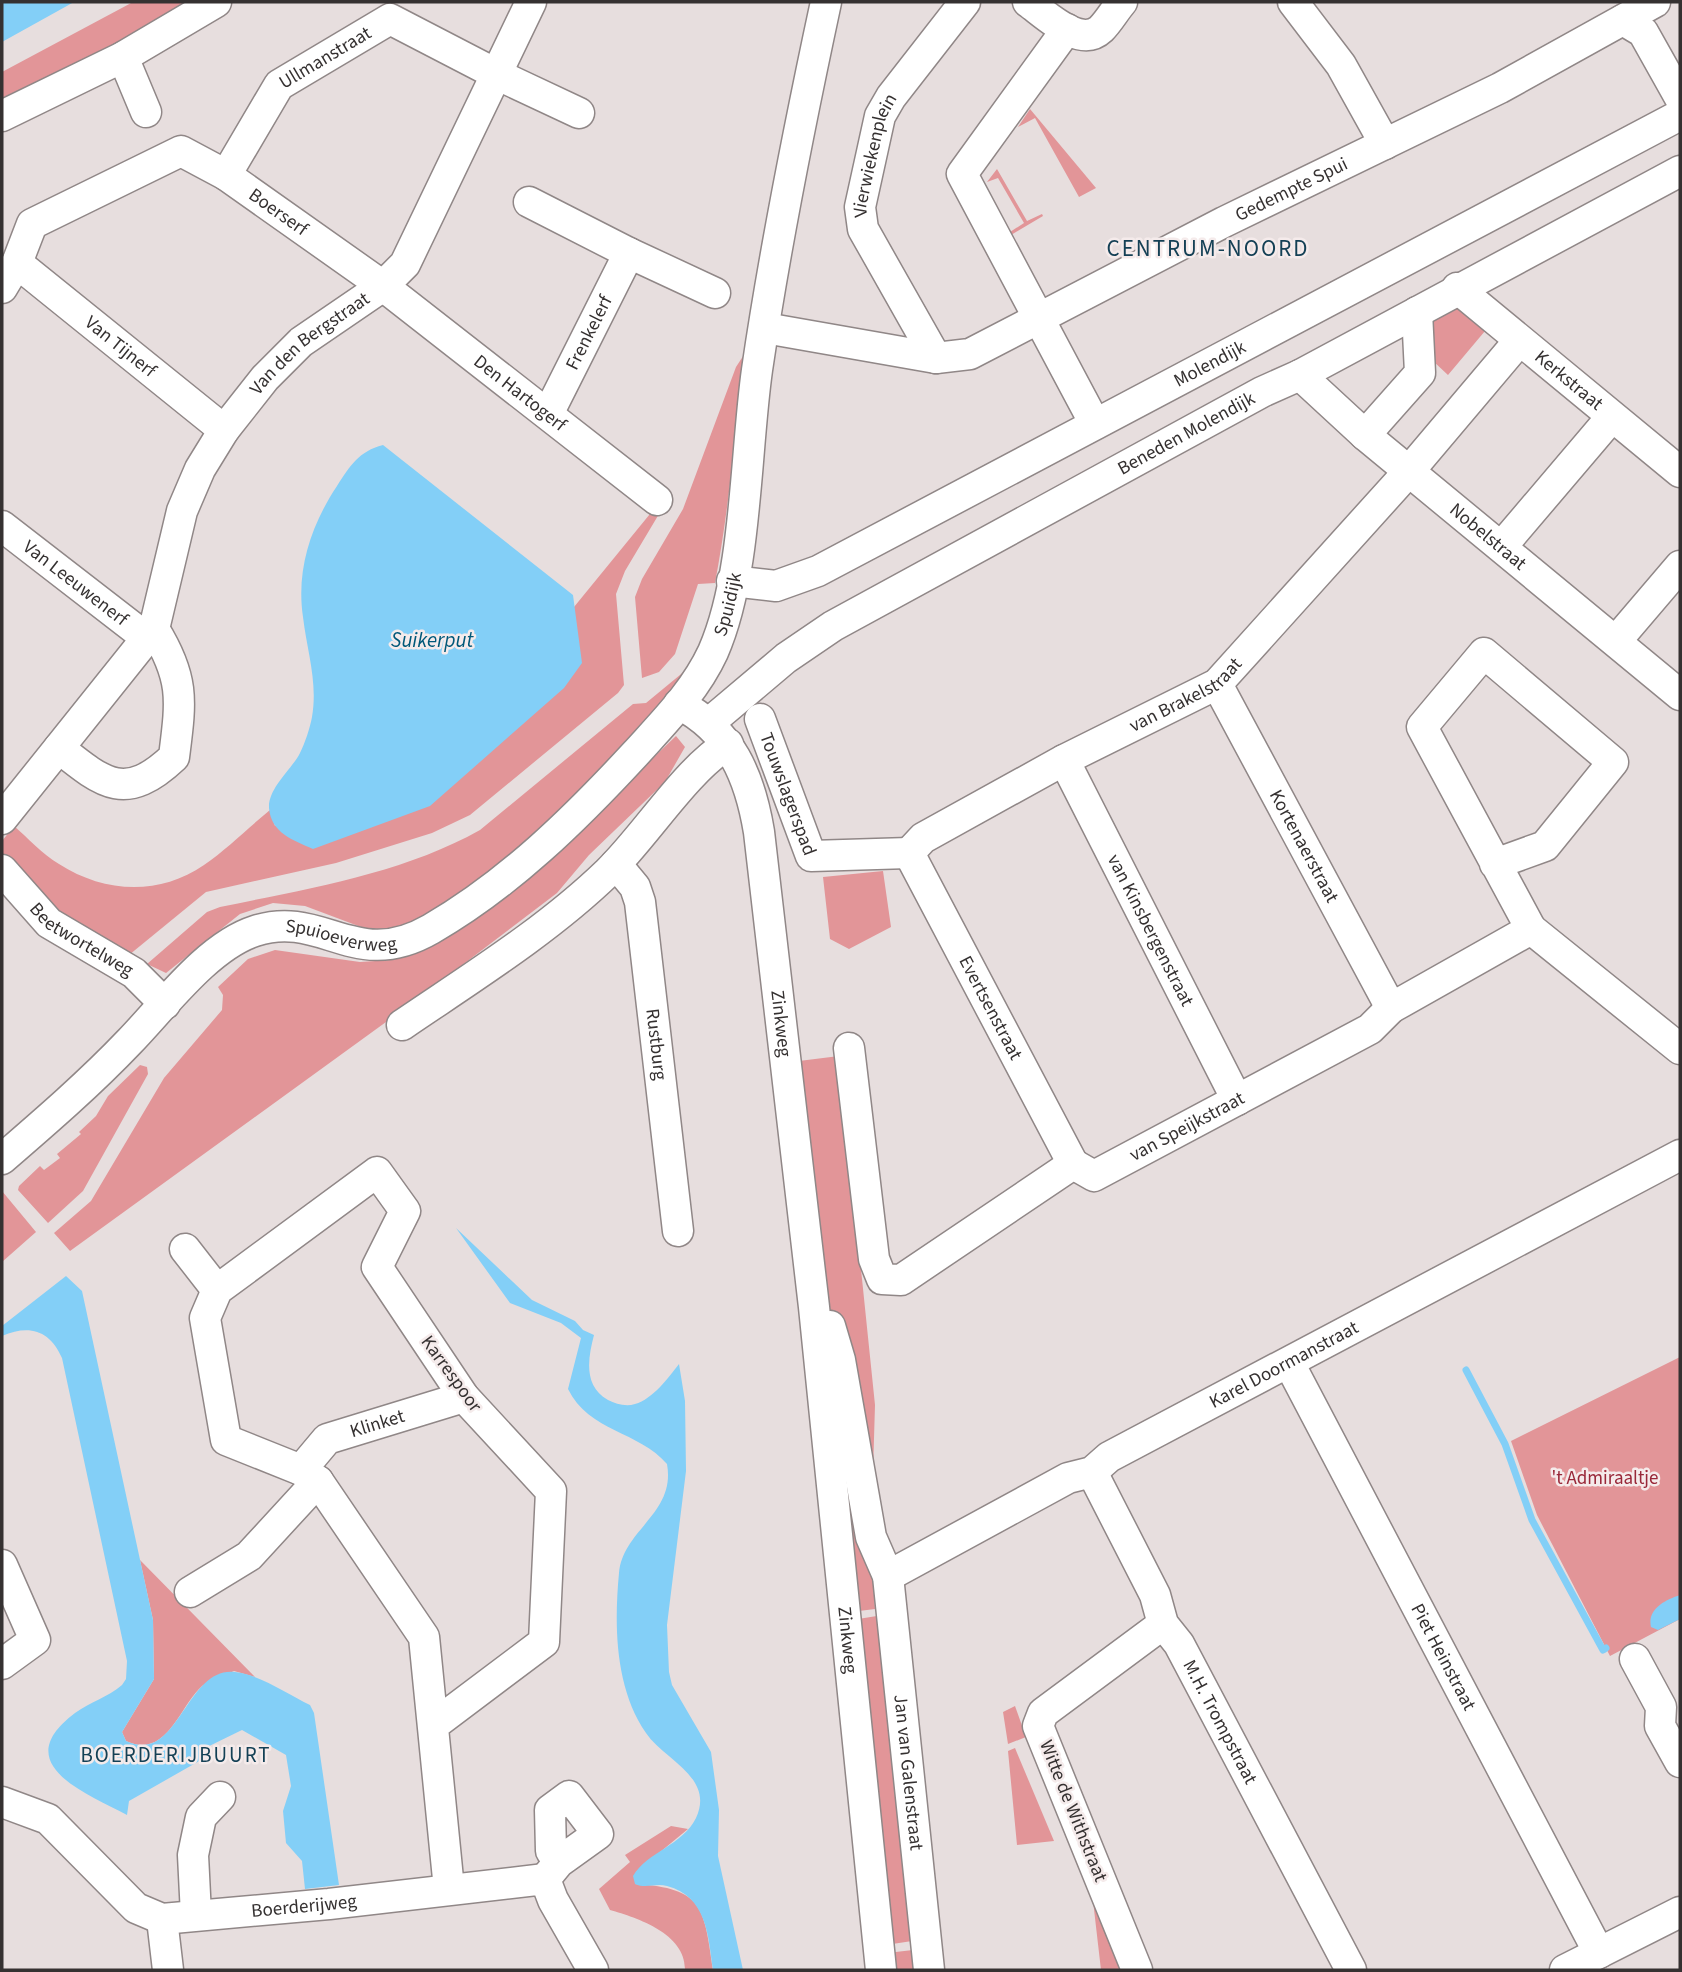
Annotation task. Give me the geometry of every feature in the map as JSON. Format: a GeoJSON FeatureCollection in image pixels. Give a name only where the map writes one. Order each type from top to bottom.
{"type":"FeatureCollection","features":[{"type":"Feature","properties":{"kind":"street"},"geometry":{"type":"LineString","coordinates":[[2,116],[123,57],[216,2]]}},
{"type":"Feature","properties":{"kind":"street","name":"Van den Bergstraat"},"geometry":{"type":"LineString","coordinates":[[2,818],[151,634],[182,511],[200,469],[223,430],[265,379],[301,342],[383,286],[405,264],[531,2]]}},
{"type":"Feature","properties":{"kind":"street","name":"Spuidijk"},"geometry":{"type":"LineString","coordinates":[[679,704],[712,654],[725,616],[744,583],[765,328],[826,2]]}},
{"type":"Feature","properties":{"kind":"street","name":"Vierwiekenplein"},"geometry":{"type":"LineString","coordinates":[[936,358],[863,229],[860,207],[883,110],[965,2]]}},
{"type":"Feature","properties":{"kind":"street"},"geometry":{"type":"LineString","coordinates":[[1028,2],[1079,34],[1097,32],[1122,2]]}},
{"type":"Feature","properties":{"kind":"street"},"geometry":{"type":"LineString","coordinates":[[1293,2],[1321,37],[1363,103],[1385,144]]}},
{"type":"Feature","properties":{"kind":"street"},"geometry":{"type":"LineString","coordinates":[[1642,7],[1643,32],[1679,115]]}},
{"type":"Feature","properties":{"kind":"street","name":"Gedempte Spui"},"geometry":{"type":"LineString","coordinates":[[765,328],[936,358],[970,354],[1241,213],[1525,75],[1642,7]]}},
{"type":"Feature","properties":{"kind":"street","name":"Ullmanstraat"},"geometry":{"type":"LineString","coordinates":[[226,175],[279,85],[390,19],[498,75]]}},
{"type":"Feature","properties":{"kind":"street"},"geometry":{"type":"LineString","coordinates":[[1068,29],[962,174],[1095,424]]}},
{"type":"Feature","properties":{"kind":"street"},"geometry":{"type":"LineString","coordinates":[[123,57],[146,112]]}},
{"type":"Feature","properties":{"kind":"street"},"geometry":{"type":"LineString","coordinates":[[498,75],[579,113]]}},
{"type":"Feature","properties":{"kind":"street","name":"Molendijk"},"geometry":{"type":"LineString","coordinates":[[744,583],[776,586],[818,571],[1276,329],[1434,254],[1460,224],[1679,115]]}},
{"type":"Feature","properties":{"kind":"street","name":"Boerserf"},"geometry":{"type":"LineString","coordinates":[[17,263],[32,224],[181,151],[226,175],[383,286]]}},
{"type":"Feature","properties":{"kind":"street","name":"Beneden Molendijk"},"geometry":{"type":"LineString","coordinates":[[719,734],[786,658],[833,626],[1262,392],[1300,375],[1457,288],[1680,171]]}},
{"type":"Feature","properties":{"kind":"street"},"geometry":{"type":"LineString","coordinates":[[529,202],[715,293]]}},
{"type":"Feature","properties":{"kind":"street","name":"Frenkelerf"},"geometry":{"type":"LineString","coordinates":[[548,414],[629,253]]}},
{"type":"Feature","properties":{"kind":"street"},"geometry":{"type":"LineString","coordinates":[[2,288],[17,263]]}},
{"type":"Feature","properties":{"kind":"street","name":"Van Tijnerf"},"geometry":{"type":"LineString","coordinates":[[17,263],[223,430]]}},
{"type":"Feature","properties":{"kind":"street","name":"Den Hartogerf"},"geometry":{"type":"LineString","coordinates":[[383,286],[657,500]]}},
{"type":"Feature","properties":{"kind":"street","name":"Kerkstraat"},"geometry":{"type":"LineString","coordinates":[[1457,288],[1680,472]]}},
{"type":"Feature","properties":{"kind":"street"},"geometry":{"type":"LineString","coordinates":[[1365,435],[1420,373],[1417,312]]}},
{"type":"Feature","properties":{"kind":"street","name":"van Brakelstraat"},"geometry":{"type":"LineString","coordinates":[[909,853],[923,838],[1064,760],[1217,684],[1410,470],[1519,341]]}},
{"type":"Feature","properties":{"kind":"street","name":"Nobelstraat"},"geometry":{"type":"LineString","coordinates":[[1300,375],[1365,435],[1680,695]]}},
{"type":"Feature","properties":{"kind":"street"},"geometry":{"type":"LineString","coordinates":[[1502,547],[1604,426]]}},
{"type":"Feature","properties":{"kind":"street","name":"Van Leeuwenerf"},"geometry":{"type":"LineString","coordinates":[[2,526],[151,634]]}},
{"type":"Feature","properties":{"kind":"street"},"geometry":{"type":"LineString","coordinates":[[1616,641],[1680,566]]}},
{"type":"Feature","properties":{"kind":"street"},"geometry":{"type":"LineString","coordinates":[[59,748],[97,778],[125,784],[151,778],[174,757],[181,705],[173,659],[151,634]]}},
{"type":"Feature","properties":{"kind":"street"},"geometry":{"type":"LineString","coordinates":[[1495,864],[1545,846],[1613,762],[1484,653],[1422,727],[1495,864],[1531,929],[1680,1049]]}},
{"type":"Feature","properties":{"kind":"street","name":"Kortenaerstraat"},"geometry":{"type":"LineString","coordinates":[[1217,684],[1391,1008]]}},
{"type":"Feature","properties":{"kind":"street"},"geometry":{"type":"LineString","coordinates":[[402,1025],[554,917],[616,864],[706,762],[719,734],[679,704]]}},
{"type":"Feature","properties":{"kind":"street","name":"Spuioeverweg"},"geometry":{"type":"LineString","coordinates":[[2,1159],[102,1068],[164,1004],[227,945],[259,930],[298,926],[363,946],[402,942],[428,931],[491,888],[563,828],[679,704]]}},
{"type":"Feature","properties":{"kind":"street","name":"Touwslagerspad"},"geometry":{"type":"LineString","coordinates":[[760,719],[811,856],[909,853]]}},
{"type":"Feature","properties":{"kind":"street","name":"Zinkweg"},"geometry":{"type":"LineString","coordinates":[[719,734],[750,791],[762,852],[814,1307],[881,1970]]}},
{"type":"Feature","properties":{"kind":"street","name":"van Kinsbergenstraat"},"geometry":{"type":"LineString","coordinates":[[1064,760],[1237,1100]]}},
{"type":"Feature","properties":{"kind":"street","name":"Evertsenstraat"},"geometry":{"type":"LineString","coordinates":[[909,853],[1073,1164]]}},
{"type":"Feature","properties":{"kind":"street","name":"Rustburg"},"geometry":{"type":"LineString","coordinates":[[616,864],[635,887],[640,902],[678,1231]]}},
{"type":"Feature","properties":{"kind":"street","name":"Beetwortelweg"},"geometry":{"type":"LineString","coordinates":[[2,870],[49,923],[134,973],[164,1004]]}},
{"type":"Feature","properties":{"kind":"street","name":"van Speijkstraat"},"geometry":{"type":"LineString","coordinates":[[1073,1164],[1094,1176],[1370,1029],[1391,1008],[1531,929]]}},
{"type":"Feature","properties":{"kind":"street"},"geometry":{"type":"LineString","coordinates":[[849,1048],[874,1259],[882,1279],[901,1280],[1073,1164]]}},
{"type":"Feature","properties":{"kind":"street","name":"Karel Doormanstraat"},"geometry":{"type":"LineString","coordinates":[[888,1576],[1068,1478],[1092,1472],[1109,1457],[1680,1154]]}},
{"type":"Feature","properties":{"kind":"street","name":"Karrespoor"},"geometry":{"type":"LineString","coordinates":[[217,1290],[377,1172],[405,1210],[377,1267],[464,1397],[551,1491],[544,1642],[435,1724]]}},
{"type":"Feature","properties":{"kind":"street"},"geometry":{"type":"LineString","coordinates":[[185,1249],[217,1290],[205,1318],[226,1440],[309,1476],[424,1637],[435,1724],[449,1889]]}},
{"type":"Feature","properties":{"kind":"street","name":"Zinkweg"},"geometry":{"type":"LineString","coordinates":[[814,1307],[829,1324],[840,1360],[872,1537],[888,1576]]}},
{"type":"Feature","properties":{"kind":"street","name":"Piet Heinstraat"},"geometry":{"type":"LineString","coordinates":[[1289,1363],[1599,1953]]}},
{"type":"Feature","properties":{"kind":"street","name":"Klinket"},"geometry":{"type":"LineString","coordinates":[[309,1476],[327,1439],[464,1397]]}},
{"type":"Feature","properties":{"kind":"street","name":"M.H. Trompstraat"},"geometry":{"type":"LineString","coordinates":[[1092,1472],[1155,1595],[1163,1623],[1179,1644],[1351,1970]]}},
{"type":"Feature","properties":{"kind":"street"},"geometry":{"type":"LineString","coordinates":[[190,1592],[249,1556],[309,1476]]}},
{"type":"Feature","properties":{"kind":"street"},"geometry":{"type":"LineString","coordinates":[[2,1565],[35,1640],[2,1664]]}},
{"type":"Feature","properties":{"kind":"street","name":"Jan van Galenstraat"},"geometry":{"type":"LineString","coordinates":[[888,1576],[929,1970]]}},
{"type":"Feature","properties":{"kind":"street","name":"Witte de Withstraat"},"geometry":{"type":"LineString","coordinates":[[1137,1970],[1038,1726],[1043,1713],[1163,1623]]}},
{"type":"Feature","properties":{"kind":"street"},"geometry":{"type":"LineString","coordinates":[[1635,1659],[1661,1707],[1660,1726],[1680,1762]]}},
{"type":"Feature","properties":{"kind":"street"},"geometry":{"type":"LineString","coordinates":[[196,1915],[193,1855],[201,1817],[220,1797]]}},
{"type":"Feature","properties":{"kind":"street"},"geometry":{"type":"LineString","coordinates":[[2,1802],[47,1819],[136,1908],[162,1919],[168,1970]]}},
{"type":"Feature","properties":{"kind":"street","name":"Boerderijweg"},"geometry":{"type":"LineString","coordinates":[[162,1919],[329,1904],[449,1889],[552,1870],[553,1900],[593,1970]]}},
{"type":"Feature","properties":{"kind":"street"},"geometry":{"type":"LineString","coordinates":[[1565,1970],[1680,1912]]}},
{"type":"Feature","properties":{"kind":"green space"},"geometry":{"type":"Polygon","coordinates":[[[133,2],[202,2],[2,113],[2,72],[133,2]]]}},
{"type":"Feature","properties":{"kind":"green space"},"geometry":{"type":"Polygon","coordinates":[[[1030,109],[1096,188],[1079,197],[1035,118],[1018,127],[1030,109]]]}},
{"type":"Feature","properties":{"kind":"green space"},"geometry":{"type":"Polygon","coordinates":[[[997,169],[1027,221],[1042,214],[1043,216],[1011,235],[1010,232],[1024,223],[998,178],[987,182],[997,169]]]}},
{"type":"Feature","properties":{"kind":"green space"},"geometry":{"type":"Polygon","coordinates":[[[1451,306],[1462,309],[1498,336],[1499,343],[1485,331],[1448,375],[1433,361],[1430,344],[1434,340],[1428,314],[1451,306]]]}},
{"type":"Feature","properties":{"kind":"green space"},"geometry":{"type":"Polygon","coordinates":[[[749,347],[715,583],[698,584],[675,654],[659,672],[642,678],[635,597],[642,579],[683,509],[736,367],[749,347]]]}},
{"type":"Feature","properties":{"kind":"green space"},"geometry":{"type":"Polygon","coordinates":[[[654,509],[659,514],[625,571],[616,594],[624,685],[618,693],[470,815],[432,833],[336,863],[206,892],[129,955],[76,930],[2,861],[2,841],[14,826],[53,860],[94,881],[132,887],[150,886],[187,875],[213,859],[270,810],[275,826],[576,630],[574,607],[654,509]]]}},
{"type":"Feature","properties":{"kind":"green space"},"geometry":{"type":"Polygon","coordinates":[[[686,670],[677,685],[580,794],[484,882],[400,930],[369,930],[305,906],[273,903],[240,914],[166,973],[147,964],[207,912],[386,869],[419,858],[480,830],[633,704],[646,703],[686,670]]]}},
{"type":"Feature","properties":{"kind":"green space"},"geometry":{"type":"Polygon","coordinates":[[[676,736],[685,747],[665,782],[589,855],[557,893],[415,1001],[70,1251],[54,1233],[91,1201],[164,1078],[222,1010],[223,995],[218,987],[248,959],[275,950],[360,962],[390,960],[419,952],[447,937],[557,850],[676,736]]]}},
{"type":"Feature","properties":{"kind":"green space"},"geometry":{"type":"Polygon","coordinates":[[[883,871],[891,927],[849,949],[830,939],[823,877],[883,871]]]}},
{"type":"Feature","properties":{"kind":"green space"},"geometry":{"type":"Polygon","coordinates":[[[839,1056],[875,1405],[873,1472],[841,1336],[817,1282],[799,1061],[839,1056]]]}},
{"type":"Feature","properties":{"kind":"green space"},"geometry":{"type":"Polygon","coordinates":[[[140,1065],[147,1067],[148,1074],[83,1191],[48,1223],[18,1190],[19,1186],[40,1166],[44,1170],[60,1158],[57,1154],[81,1134],[79,1132],[96,1116],[108,1096],[140,1065]]]}},
{"type":"Feature","properties":{"kind":"green space"},"geometry":{"type":"Polygon","coordinates":[[[2,1191],[36,1232],[2,1262],[2,1191]]]}},
{"type":"Feature","properties":{"kind":"green space"},"geometry":{"type":"Polygon","coordinates":[[[825,1343],[873,1580],[875,1609],[851,1612],[825,1343]]]}},
{"type":"Feature","properties":{"kind":"green space","name":"'t Admiraaltje"},"geometry":{"type":"Polygon","coordinates":[[[1680,1357],[1680,1619],[1610,1656],[1537,1515],[1511,1441],[1680,1357]]]}},
{"type":"Feature","properties":{"kind":"green space"},"geometry":{"type":"Polygon","coordinates":[[[140,1560],[255,1677],[234,1671],[206,1683],[191,1698],[161,1738],[151,1744],[139,1745],[126,1741],[122,1732],[154,1679],[153,1620],[140,1560]]]}},
{"type":"Feature","properties":{"kind":"green space"},"geometry":{"type":"Polygon","coordinates":[[[883,1615],[912,1941],[886,1945],[852,1620],[883,1615]]]}},
{"type":"Feature","properties":{"kind":"green space"},"geometry":{"type":"Polygon","coordinates":[[[1015,1706],[1026,1737],[1008,1744],[1003,1712],[1015,1706]]]}},
{"type":"Feature","properties":{"kind":"green space"},"geometry":{"type":"Polygon","coordinates":[[[1015,1748],[1054,1841],[1017,1845],[1008,1751],[1015,1748]]]}},
{"type":"Feature","properties":{"kind":"green space"},"geometry":{"type":"Polygon","coordinates":[[[671,1826],[688,1829],[636,1872],[635,1884],[675,1890],[696,1905],[707,1931],[713,1970],[685,1970],[683,1957],[669,1937],[646,1923],[610,1910],[599,1889],[630,1862],[625,1855],[671,1826]]]}},
{"type":"Feature","properties":{"kind":"green space"},"geometry":{"type":"Polygon","coordinates":[[[1092,1892],[1129,1970],[1101,1970],[1092,1892]]]}},
{"type":"Feature","properties":{"kind":"green space"},"geometry":{"type":"Polygon","coordinates":[[[913,1950],[920,1970],[889,1970],[887,1953],[913,1950]]]}},
{"type":"Feature","properties":{"kind":"water"},"geometry":{"type":"Polygon","coordinates":[[[2,2],[74,2],[2,42],[2,2]]]}},
{"type":"Feature","properties":{"kind":"water","name":"Suikerput"},"geometry":{"type":"Polygon","coordinates":[[[383,445],[573,595],[582,663],[564,688],[430,806],[313,849],[279,830],[269,808],[272,793],[300,753],[314,704],[301,599],[304,565],[320,516],[342,479],[361,455],[383,445]]]}},
{"type":"Feature","properties":{"kind":"water"},"geometry":{"type":"Polygon","coordinates":[[[456,1228],[532,1300],[575,1321],[583,1330],[594,1335],[589,1371],[594,1387],[608,1400],[632,1405],[648,1398],[679,1364],[685,1401],[686,1471],[667,1625],[669,1672],[672,1685],[711,1752],[719,1810],[718,1856],[743,1970],[713,1970],[707,1931],[698,1908],[690,1899],[667,1886],[635,1884],[633,1876],[647,1861],[683,1835],[696,1818],[700,1804],[699,1791],[693,1780],[654,1743],[636,1715],[628,1696],[619,1656],[619,1573],[629,1544],[664,1496],[668,1481],[667,1464],[643,1444],[601,1423],[577,1403],[568,1389],[581,1338],[561,1323],[510,1303],[456,1228]]]}},
{"type":"Feature","properties":{"kind":"water"},"geometry":{"type":"Polygon","coordinates":[[[66,1276],[82,1291],[153,1620],[154,1679],[122,1732],[126,1741],[144,1745],[158,1740],[171,1729],[204,1684],[218,1674],[235,1672],[254,1677],[310,1705],[314,1713],[339,1885],[305,1889],[302,1861],[286,1843],[283,1811],[291,1786],[286,1755],[242,1730],[199,1751],[201,1760],[129,1801],[127,1815],[75,1787],[60,1775],[51,1762],[49,1747],[56,1731],[75,1713],[122,1685],[126,1679],[127,1661],[62,1358],[51,1341],[38,1332],[21,1330],[2,1336],[2,1326],[66,1276]]]}},
{"type":"Feature","properties":{"kind":"water"},"geometry":{"type":"Polygon","coordinates":[[[1680,1595],[1680,1619],[1658,1630],[1651,1627],[1654,1610],[1680,1595]]]}},
{"type":"Feature","properties":{"kind":"waterway"},"geometry":{"type":"LineString","coordinates":[[1466,1370],[1505,1444],[1532,1520],[1603,1650],[1606,1648]]}},
{"type":"Feature","properties":{"kind":"district","name":"CENTRUM-NOORD"},"geometry":{"type":"Point","coordinates":[1208,248]}},
{"type":"Feature","properties":{"kind":"district","name":"BOERDERIJBUURT"},"geometry":{"type":"Point","coordinates":[176,1755]}}]}
